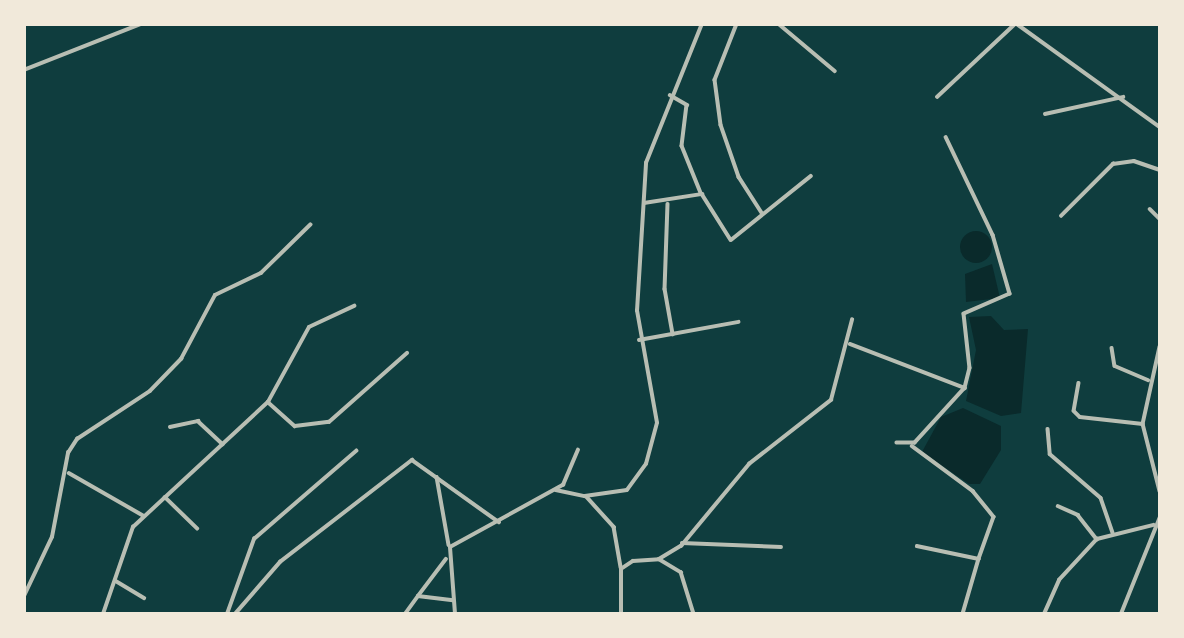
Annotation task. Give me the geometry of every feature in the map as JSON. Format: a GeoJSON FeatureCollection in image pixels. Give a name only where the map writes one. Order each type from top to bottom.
{"type":"FeatureCollection","features":[{"type":"Feature","properties":{"kind":"street"},"geometry":{"type":"LineString","coordinates":[[24,71],[141,24]]}},
{"type":"Feature","properties":{"kind":"street"},"geometry":{"type":"LineString","coordinates":[[556,490],[585,495],[627,490],[646,464],[657,423],[639,340],[636,267],[646,163],[670,95],[702,24]]}},
{"type":"Feature","properties":{"kind":"street"},"geometry":{"type":"LineString","coordinates":[[737,24],[715,80],[724,142],[762,213]]}},
{"type":"Feature","properties":{"kind":"street"},"geometry":{"type":"LineString","coordinates":[[779,24],[835,71]]}},
{"type":"Feature","properties":{"kind":"street"},"geometry":{"type":"LineString","coordinates":[[937,97],[1016,24],[1123,97],[1160,127]]}},
{"type":"Feature","properties":{"kind":"street"},"geometry":{"type":"LineString","coordinates":[[670,95],[687,105],[682,146],[702,194],[728,240],[811,176]]}},
{"type":"Feature","properties":{"kind":"street"},"geometry":{"type":"LineString","coordinates":[[1045,114],[1123,97]]}},
{"type":"Feature","properties":{"kind":"street"},"geometry":{"type":"LineString","coordinates":[[911,445],[962,398],[970,368],[964,314],[1010,294],[993,235],[946,137]]}},
{"type":"Feature","properties":{"kind":"street"},"geometry":{"type":"LineString","coordinates":[[1061,216],[1118,162],[1160,170]]}},
{"type":"Feature","properties":{"kind":"street"},"geometry":{"type":"LineString","coordinates":[[644,204],[668,204],[702,194]]}},
{"type":"Feature","properties":{"kind":"street"},"geometry":{"type":"LineString","coordinates":[[668,204],[665,289],[673,334]]}},
{"type":"Feature","properties":{"kind":"street"},"geometry":{"type":"LineString","coordinates":[[1150,209],[1160,219]]}},
{"type":"Feature","properties":{"kind":"street"},"geometry":{"type":"LineString","coordinates":[[24,596],[52,537],[69,473],[68,453],[77,439],[126,410],[176,365],[215,295],[261,273],[310,225]]}},
{"type":"Feature","properties":{"kind":"street"},"geometry":{"type":"LineString","coordinates":[[103,614],[116,580],[126,538],[144,516],[268,402],[309,327],[354,306]]}},
{"type":"Feature","properties":{"kind":"street"},"geometry":{"type":"LineString","coordinates":[[621,569],[634,561],[659,559],[682,543],[749,464],[831,400],[850,344],[852,320]]}},
{"type":"Feature","properties":{"kind":"street"},"geometry":{"type":"LineString","coordinates":[[639,340],[738,322]]}},
{"type":"Feature","properties":{"kind":"street"},"geometry":{"type":"LineString","coordinates":[[850,344],[965,388]]}},
{"type":"Feature","properties":{"kind":"street"},"geometry":{"type":"LineString","coordinates":[[1160,347],[1148,380],[1143,424],[1160,491]]}},
{"type":"Feature","properties":{"kind":"street"},"geometry":{"type":"LineString","coordinates":[[1112,348],[1115,366],[1148,380]]}},
{"type":"Feature","properties":{"kind":"street"},"geometry":{"type":"LineString","coordinates":[[268,402],[295,426],[329,422],[407,353]]}},
{"type":"Feature","properties":{"kind":"street"},"geometry":{"type":"LineString","coordinates":[[1079,383],[1074,411],[1080,417],[1143,424]]}},
{"type":"Feature","properties":{"kind":"street"},"geometry":{"type":"LineString","coordinates":[[170,427],[198,421],[223,444]]}},
{"type":"Feature","properties":{"kind":"street"},"geometry":{"type":"LineString","coordinates":[[1048,429],[1050,454],[1101,498],[1112,532]]}},
{"type":"Feature","properties":{"kind":"street"},"geometry":{"type":"LineString","coordinates":[[897,443],[911,445],[973,491],[995,517],[979,559],[964,613]]}},
{"type":"Feature","properties":{"kind":"street"},"geometry":{"type":"LineString","coordinates":[[450,547],[556,490],[573,470],[578,450]]}},
{"type":"Feature","properties":{"kind":"street"},"geometry":{"type":"LineString","coordinates":[[228,614],[254,539],[356,451]]}},
{"type":"Feature","properties":{"kind":"street"},"geometry":{"type":"LineString","coordinates":[[235,614],[280,562],[389,473],[412,460],[437,475],[499,522]]}},
{"type":"Feature","properties":{"kind":"street"},"geometry":{"type":"LineString","coordinates":[[69,473],[144,516]]}},
{"type":"Feature","properties":{"kind":"street"},"geometry":{"type":"LineString","coordinates":[[405,614],[446,559],[450,547],[437,475]]}},
{"type":"Feature","properties":{"kind":"street"},"geometry":{"type":"LineString","coordinates":[[585,495],[614,527],[621,569],[621,614]]}},
{"type":"Feature","properties":{"kind":"street"},"geometry":{"type":"LineString","coordinates":[[165,498],[197,528]]}},
{"type":"Feature","properties":{"kind":"street"},"geometry":{"type":"LineString","coordinates":[[1058,506],[1078,514],[1097,539]]}},
{"type":"Feature","properties":{"kind":"street"},"geometry":{"type":"LineString","coordinates":[[1121,614],[1153,525],[1160,517]]}},
{"type":"Feature","properties":{"kind":"street"},"geometry":{"type":"LineString","coordinates":[[1044,614],[1059,580],[1097,539],[1112,532],[1153,525]]}},
{"type":"Feature","properties":{"kind":"street"},"geometry":{"type":"LineString","coordinates":[[682,543],[780,547]]}},
{"type":"Feature","properties":{"kind":"street"},"geometry":{"type":"LineString","coordinates":[[917,547],[979,559]]}},
{"type":"Feature","properties":{"kind":"street"},"geometry":{"type":"LineString","coordinates":[[446,559],[455,614]]}},
{"type":"Feature","properties":{"kind":"street"},"geometry":{"type":"LineString","coordinates":[[659,559],[681,572],[694,614]]}},
{"type":"Feature","properties":{"kind":"street"},"geometry":{"type":"LineString","coordinates":[[116,580],[144,598]]}},
{"type":"Feature","properties":{"kind":"street"},"geometry":{"type":"LineString","coordinates":[[418,596],[454,600]]}},
{"type":"Feature","properties":{"kind":"water"},"geometry":{"type":"Polygon","coordinates":[[[976,231],[987,236],[992,247],[987,258],[976,263],[965,258],[960,247],[965,236],[976,231]]]}},
{"type":"Feature","properties":{"kind":"water"},"geometry":{"type":"Polygon","coordinates":[[[992,264],[1000,298],[966,302],[965,274],[992,264]]]}},
{"type":"Feature","properties":{"kind":"water"},"geometry":{"type":"Polygon","coordinates":[[[991,316],[1004,330],[1028,329],[1021,413],[1001,416],[966,401],[976,350],[969,317],[991,316]]]}},
{"type":"Feature","properties":{"kind":"water"},"geometry":{"type":"Polygon","coordinates":[[[963,408],[1001,426],[1001,450],[980,484],[969,484],[922,452],[941,417],[963,408]]]}}]}
